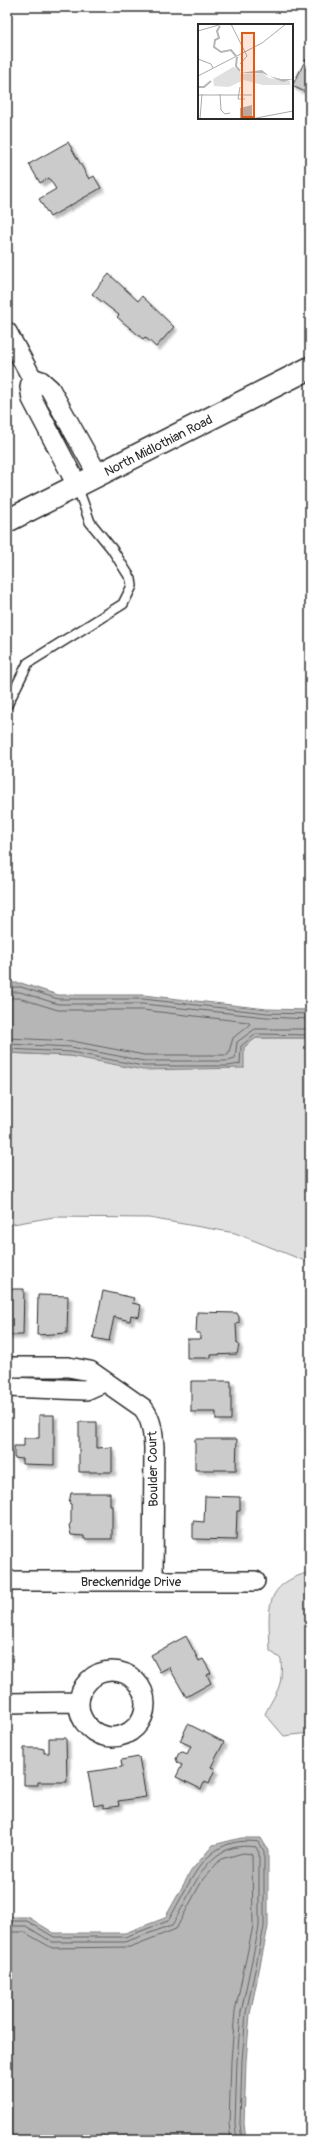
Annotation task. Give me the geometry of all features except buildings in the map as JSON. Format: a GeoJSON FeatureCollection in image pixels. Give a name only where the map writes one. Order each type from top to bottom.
{"type":"FeatureCollection","features":[{"type":"Feature","properties":{"kind":"main road","name":"North Midlothian Road"},"geometry":{"type":"LineString","coordinates":[[7,521],[310,368]]}},
{"type":"Feature","properties":{"kind":"street"},"geometry":{"type":"LineString","coordinates":[[7,332],[32,378],[30,387],[32,398],[77,485]]}},
{"type":"Feature","properties":{"kind":"street"},"geometry":{"type":"LineString","coordinates":[[32,378],[41,381],[50,389],[98,475]]}},
{"type":"Feature","properties":{"kind":"street","name":"Boulder Court"},"geometry":{"type":"LineString","coordinates":[[7,1367],[79,1368],[90,1371],[143,1408],[152,1427],[154,1447],[152,1580]]}},
{"type":"Feature","properties":{"kind":"street"},"geometry":{"type":"LineString","coordinates":[[7,1387],[41,1387],[86,1390],[92,1389],[104,1382]]}},
{"type":"Feature","properties":{"kind":"street","name":"Breckenridge Drive"},"geometry":{"type":"LineString","coordinates":[[7,1581],[255,1581]]}},
{"type":"Feature","properties":{"kind":"street"},"geometry":{"type":"LineString","coordinates":[[7,1703],[79,1702]]}},
{"type":"Feature","properties":{"kind":"lane"},"geometry":{"type":"LineString","coordinates":[[7,705],[28,663],[123,604],[132,586],[131,579],[112,548],[90,522],[77,485]]}},
{"type":"Feature","properties":{"kind":"shaded area"},"geometry":{"type":"Polygon","coordinates":[[[256,1038],[310,1038],[310,1263],[235,1233],[149,1218],[54,1217],[7,1225],[7,1053],[70,1056],[244,1047],[256,1038]]]}},
{"type":"Feature","properties":{"kind":"shaded area"},"geometry":{"type":"Polygon","coordinates":[[[310,1572],[310,1733],[284,1736],[265,1714],[278,1688],[281,1677],[281,1659],[270,1651],[270,1611],[276,1592],[283,1584],[294,1577],[310,1572]]]}},
{"type":"Feature","properties":{"kind":"water"},"geometry":{"type":"Polygon","coordinates":[[[7,983],[21,983],[58,995],[143,995],[267,1009],[310,1010],[310,1038],[256,1038],[244,1047],[244,1068],[143,1070],[70,1056],[7,1053],[7,983]]]}},
{"type":"Feature","properties":{"kind":"water"},"geometry":{"type":"Polygon","coordinates":[[[241,1838],[261,1838],[268,1850],[268,1927],[250,2014],[246,2061],[244,2124],[246,2140],[7,2140],[7,1917],[28,1917],[54,1933],[125,1933],[165,1918],[191,1871],[213,1845],[241,1838]]]}}]}
